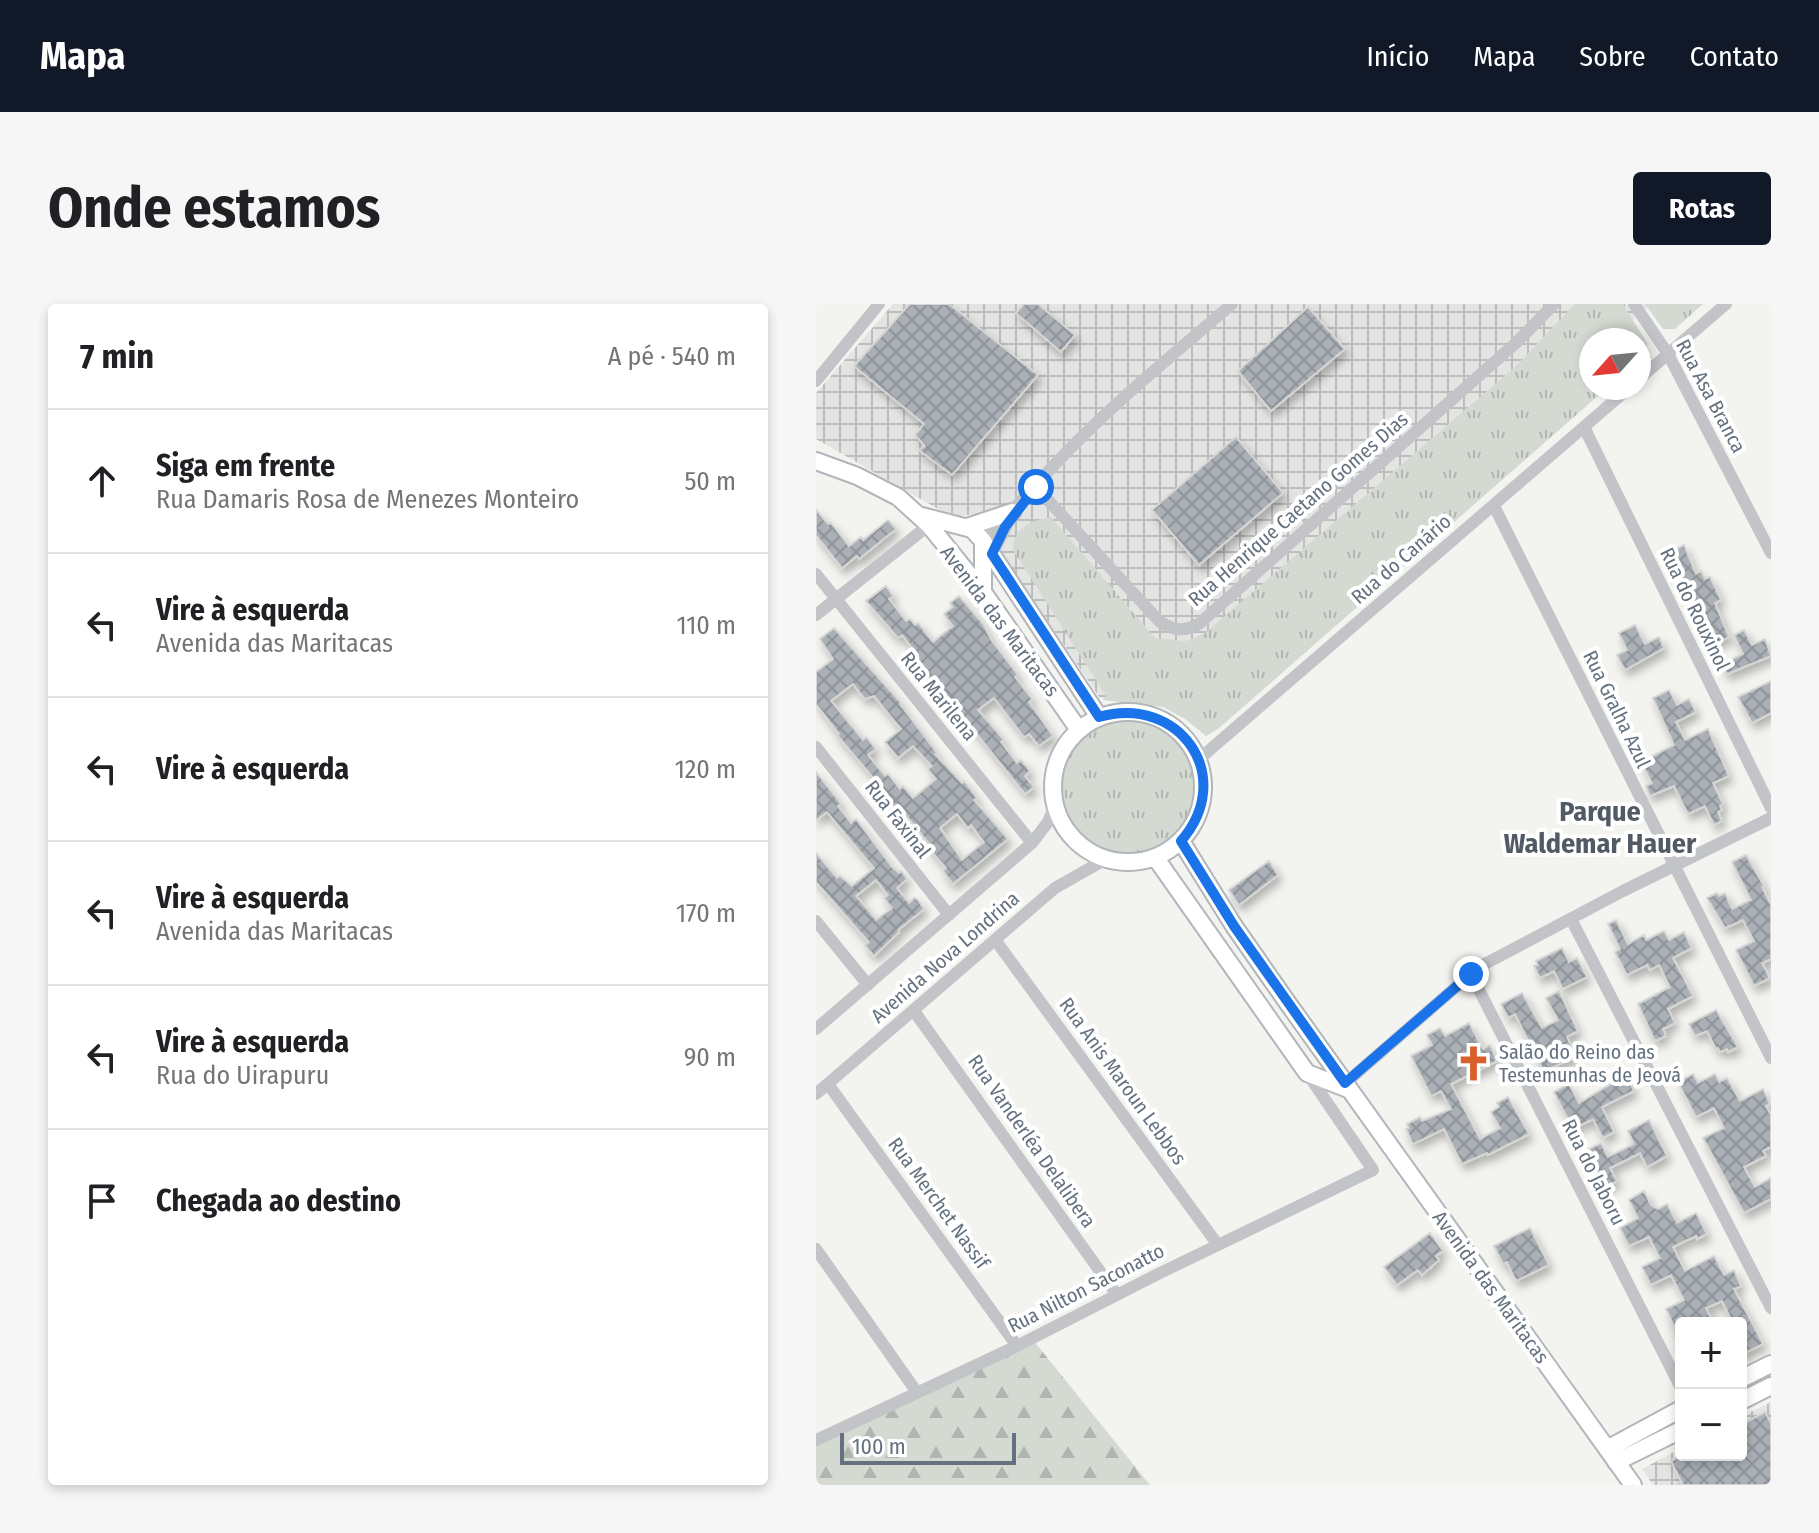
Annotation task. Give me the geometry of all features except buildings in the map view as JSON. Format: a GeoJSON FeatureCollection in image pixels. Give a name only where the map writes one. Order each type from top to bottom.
{"type":"FeatureCollection","features":[{"type":"Feature","properties":{"kind":"street"},"geometry":{"type":"LineString","coordinates":[[816,381],[879,304]]}},
{"type":"Feature","properties":{"kind":"street"},"geometry":{"type":"LineString","coordinates":[[983,592],[987,548],[1016,509],[1119,402],[1232,304]]}},
{"type":"Feature","properties":{"kind":"street","name":"Rua Henrique Caetano Gomes Dias"},"geometry":{"type":"LineString","coordinates":[[1036,487],[1160,622],[1177,630],[1189,629],[1200,623],[1517,342],[1554,304]]}},
{"type":"Feature","properties":{"kind":"street","name":"Rua Asa Branca"},"geometry":{"type":"LineString","coordinates":[[1634,304],[1668,354],[1771,553]]}},
{"type":"Feature","properties":{"kind":"street"},"geometry":{"type":"LineString","coordinates":[[1651,369],[1726,304]]}},
{"type":"Feature","properties":{"kind":"street","name":"Rua do Canário"},"geometry":{"type":"LineString","coordinates":[[1198,760],[1615,400]]}},
{"type":"Feature","properties":{"kind":"street","name":"Rua do Rouxinol"},"geometry":{"type":"LineString","coordinates":[[1584,427],[1771,808]]}},
{"type":"Feature","properties":{"kind":"street","name":"Avenida das Maritacas"},"geometry":{"type":"LineString","coordinates":[[816,461],[857,476],[898,497],[927,520],[983,592],[1079,730]]}},
{"type":"Feature","properties":{"kind":"street","name":"Rua Gralha Azul"},"geometry":{"type":"LineString","coordinates":[[1494,506],[1771,1058]]}},
{"type":"Feature","properties":{"kind":"street"},"geometry":{"type":"LineString","coordinates":[[816,615],[927,520],[967,527],[1016,509]]}},
{"type":"Feature","properties":{"kind":"street","name":"Avenida das Maritacas"},"geometry":{"type":"LineString","coordinates":[[967,527],[987,548],[1099,717]]}},
{"type":"Feature","properties":{"kind":"street","name":"Rua Marilena"},"geometry":{"type":"LineString","coordinates":[[816,574],[1032,843]]}},
{"type":"Feature","properties":{"kind":"street"},"geometry":{"type":"LineString","coordinates":[[1115,712],[1133,712],[1157,718],[1179,731],[1198,760],[1203,785],[1200,809],[1181,841],[1155,857],[1123,862],[1088,851],[1062,823],[1055,805],[1055,769],[1061,752],[1079,730],[1099,717],[1115,712]]}},
{"type":"Feature","properties":{"kind":"street","name":"Rua Faxinal"},"geometry":{"type":"LineString","coordinates":[[816,747],[949,915]]}},
{"type":"Feature","properties":{"kind":"street","name":"Avenida Nova Londrina"},"geometry":{"type":"LineString","coordinates":[[816,1029],[1032,843],[1048,822],[1055,805]]}},
{"type":"Feature","properties":{"kind":"street"},"geometry":{"type":"LineString","coordinates":[[1155,857],[1307,1073],[1346,1086],[1471,974],[1571,919],[1771,818]]}},
{"type":"Feature","properties":{"kind":"street","name":"Avenida das Maritacas"},"geometry":{"type":"LineString","coordinates":[[1181,841],[1240,934],[1346,1086],[1633,1485]]}},
{"type":"Feature","properties":{"kind":"street","name":"Avenida Nova Londrina"},"geometry":{"type":"LineString","coordinates":[[816,1094],[1055,888],[1106,859]]}},
{"type":"Feature","properties":{"kind":"street"},"geometry":{"type":"LineString","coordinates":[[1571,919],[1771,1308]]}},
{"type":"Feature","properties":{"kind":"street"},"geometry":{"type":"LineString","coordinates":[[816,921],[868,985]]}},
{"type":"Feature","properties":{"kind":"street"},"geometry":{"type":"LineString","coordinates":[[1220,949],[1240,934]]}},
{"type":"Feature","properties":{"kind":"street","name":"Rua Anis Maroun Lebbos"},"geometry":{"type":"LineString","coordinates":[[996,941],[1218,1245]]}},
{"type":"Feature","properties":{"kind":"street","name":"Rua do Jaboru"},"geometry":{"type":"LineString","coordinates":[[1471,974],[1675,1376]]}},
{"type":"Feature","properties":{"kind":"street","name":"Rua Vanderléa Delalibera"},"geometry":{"type":"LineString","coordinates":[[914,1011],[1117,1295]]}},
{"type":"Feature","properties":{"kind":"street","name":"Rua Nilton Saconatto"},"geometry":{"type":"LineString","coordinates":[[816,1440],[1017,1346],[1373,1170],[1307,1073]]}},
{"type":"Feature","properties":{"kind":"street","name":"Rua Merchet Nassif"},"geometry":{"type":"LineString","coordinates":[[828,1084],[1017,1346]]}},
{"type":"Feature","properties":{"kind":"street"},"geometry":{"type":"LineString","coordinates":[[816,1249],[916,1391]]}},
{"type":"Feature","properties":{"kind":"street"},"geometry":{"type":"LineString","coordinates":[[1747,1376],[1766,1366],[1771,1386],[1747,1398]]}},
{"type":"Feature","properties":{"kind":"street"},"geometry":{"type":"LineString","coordinates":[[1612,1455],[1675,1413]]}},
{"type":"Feature","properties":{"kind":"street"},"geometry":{"type":"LineString","coordinates":[[1612,1455],[1675,1432]]}},
{"type":"Feature","properties":{"kind":"shaded area"},"geometry":{"type":"Polygon","coordinates":[[[893,304],[1652,304],[1623,328],[1579,328],[1579,350],[1143,702],[1100,698],[975,514],[952,517],[816,439],[816,393],[893,304]]]}},
{"type":"Feature","properties":{"kind":"shaded area"},"geometry":{"type":"Polygon","coordinates":[[[1771,1402],[1771,1485],[1653,1485],[1642,1469],[1675,1451],[1675,1461],[1747,1461],[1747,1414],[1771,1402]]]}},
{"type":"Feature","properties":{"kind":"green space"},"geometry":{"type":"Polygon","coordinates":[[[1575,304],[1623,304],[1638,328],[1579,328],[1579,400],[1593,400],[1218,729],[1206,736],[1163,707],[1103,700],[1106,696],[1013,550],[1016,536],[1024,526],[1051,517],[1155,638],[1185,641],[1204,634],[1515,367],[1575,304]]]}},
{"type":"Feature","properties":{"kind":"green space"},"geometry":{"type":"Polygon","coordinates":[[[1645,304],[1703,304],[1675,329],[1663,329],[1645,304]]]}},
{"type":"Feature","properties":{"kind":"green space"},"geometry":{"type":"Polygon","coordinates":[[[1126,718],[1152,723],[1174,738],[1189,760],[1194,786],[1189,812],[1174,834],[1152,849],[1126,854],[1100,849],[1078,834],[1063,812],[1058,786],[1063,760],[1078,738],[1100,723],[1126,718]]]}},
{"type":"Feature","properties":{"kind":"green space"},"geometry":{"type":"Polygon","coordinates":[[[1033,1340],[1150,1485],[816,1485],[816,1446],[1033,1340]]]}},
{"type":"Feature","properties":{"kind":"place","name":"Salão do Reino das Testemunhas de Jeová"},"geometry":{"type":"Point","coordinates":[1473,1063]}},
{"type":"Feature","properties":{"kind":"district","name":"Parque Waldemar Hauer"},"geometry":{"type":"Point","coordinates":[1600,827]}},
{"type":"Feature","properties":{"kind":"route"},"geometry":{"type":"LineString","coordinates":[[1036,487],[1005,527],[992,554],[1099,717],[1115,712],[1149,714],[1179,731],[1190,745],[1202,772],[1203,797],[1195,821],[1181,841],[1234,926],[1345,1083],[1471,974]]}}]}
